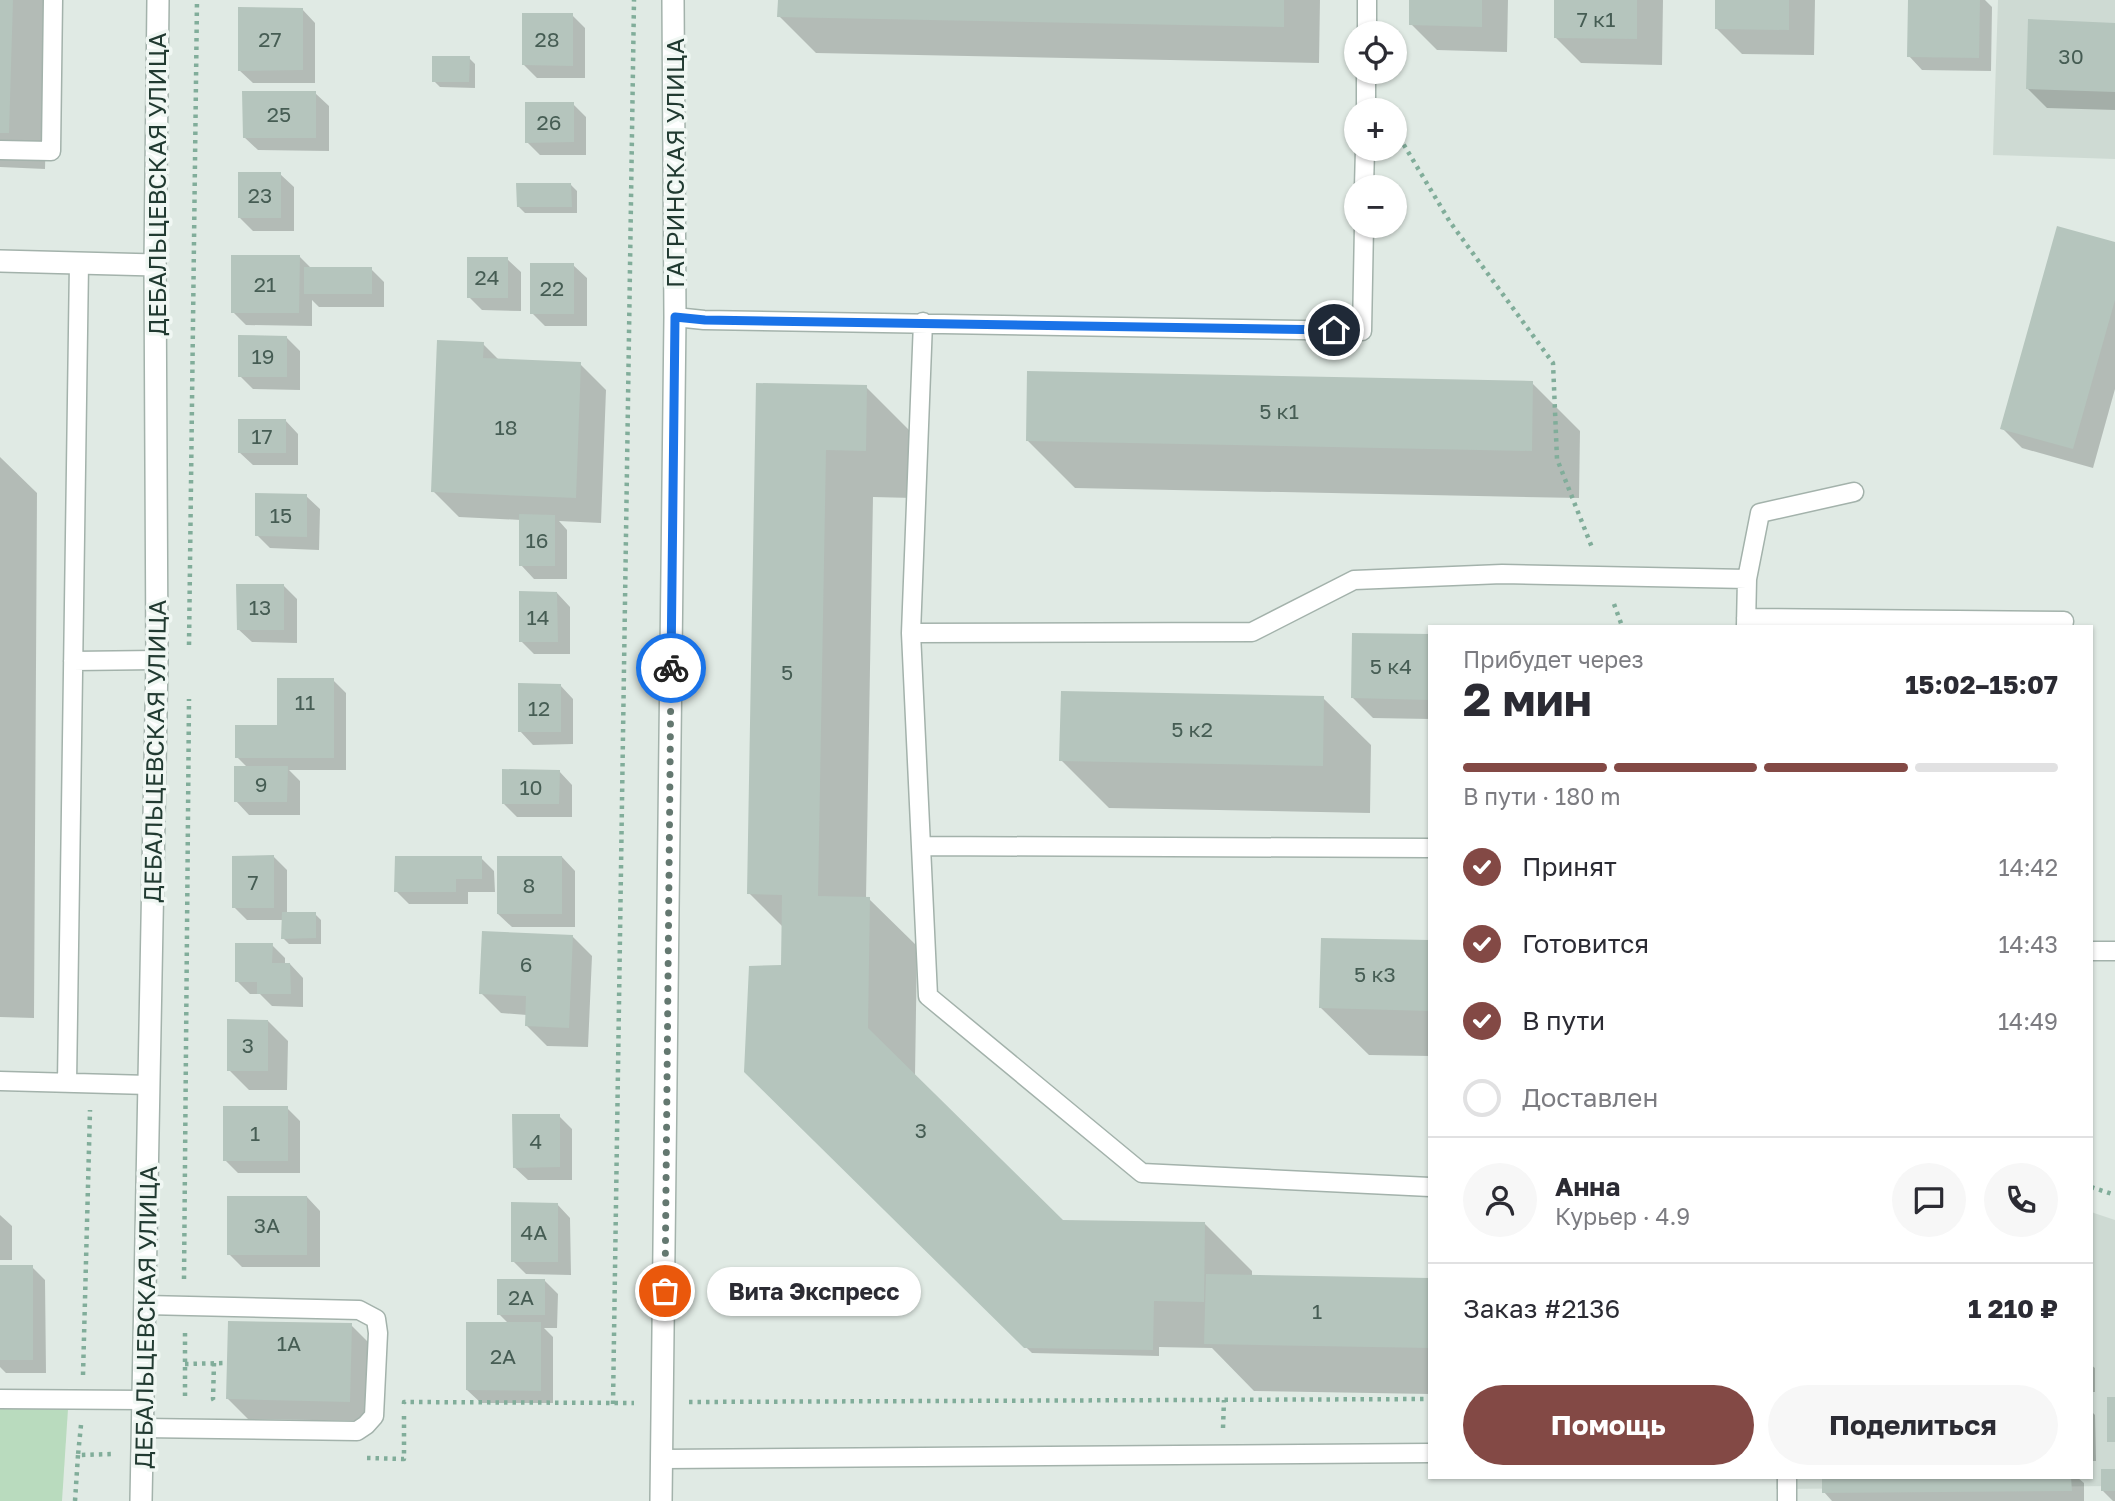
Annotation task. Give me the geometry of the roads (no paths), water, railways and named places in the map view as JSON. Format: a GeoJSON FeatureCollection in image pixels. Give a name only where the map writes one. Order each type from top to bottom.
{"type":"FeatureCollection","features":[{"type":"Feature","properties":{"kind":"street","name":"ДЕБАЛЬЦЕВСКАЯ УЛИЦА"},"geometry":{"type":"LineString","coordinates":[[141,1501],[157,660],[155,265],[158,0]]}},
{"type":"Feature","properties":{"kind":"street","name":"ГАГРИНСКАЯ УЛИЦА"},"geometry":{"type":"LineString","coordinates":[[662,1501],[675,317],[673,0]]}},
{"type":"Feature","properties":{"kind":"street"},"geometry":{"type":"LineString","coordinates":[[0,261],[155,265]]}},
{"type":"Feature","properties":{"kind":"lane"},"geometry":{"type":"LineString","coordinates":[[0,150],[51,151],[53,0]]}},
{"type":"Feature","properties":{"kind":"lane"},"geometry":{"type":"LineString","coordinates":[[1367,0],[1367,21]]}},
{"type":"Feature","properties":{"kind":"lane"},"geometry":{"type":"LineString","coordinates":[[675,317],[705,320],[1362,331],[1364,238]]}},
{"type":"Feature","properties":{"kind":"lane"},"geometry":{"type":"LineString","coordinates":[[67,1083],[79,263]]}},
{"type":"Feature","properties":{"kind":"lane"},"geometry":{"type":"LineString","coordinates":[[923,323],[911,633],[929,996],[1142,1173],[1428,1187]]}},
{"type":"Feature","properties":{"kind":"lane"},"geometry":{"type":"LineString","coordinates":[[1854,492],[1760,513],[1747,579],[1746,622],[2064,621],[2063,625]]}},
{"type":"Feature","properties":{"kind":"lane"},"geometry":{"type":"LineString","coordinates":[[911,633],[1252,632],[1354,580],[1502,573],[1747,579]]}},
{"type":"Feature","properties":{"kind":"lane"},"geometry":{"type":"LineString","coordinates":[[74,661],[157,660]]}},
{"type":"Feature","properties":{"kind":"lane"},"geometry":{"type":"LineString","coordinates":[[921,846],[1428,848]]}},
{"type":"Feature","properties":{"kind":"lane"},"geometry":{"type":"LineString","coordinates":[[2093,951],[2115,951]]}},
{"type":"Feature","properties":{"kind":"lane"},"geometry":{"type":"LineString","coordinates":[[0,1081],[149,1085]]}},
{"type":"Feature","properties":{"kind":"lane"},"geometry":{"type":"LineString","coordinates":[[142,1428],[356,1431],[374,1416],[378,1333],[376,1319],[359,1310],[145,1305]]}},
{"type":"Feature","properties":{"kind":"lane"},"geometry":{"type":"LineString","coordinates":[[0,1399],[143,1400]]}},
{"type":"Feature","properties":{"kind":"lane"},"geometry":{"type":"LineString","coordinates":[[663,1459],[1428,1453]]}},
{"type":"Feature","properties":{"kind":"lane"},"geometry":{"type":"LineString","coordinates":[[1787,1479],[1787,1501]]}},
{"type":"Feature","properties":{"kind":"place","name":"Вита Экспресс"},"geometry":{"type":"Point","coordinates":[665,1291]}}]}
